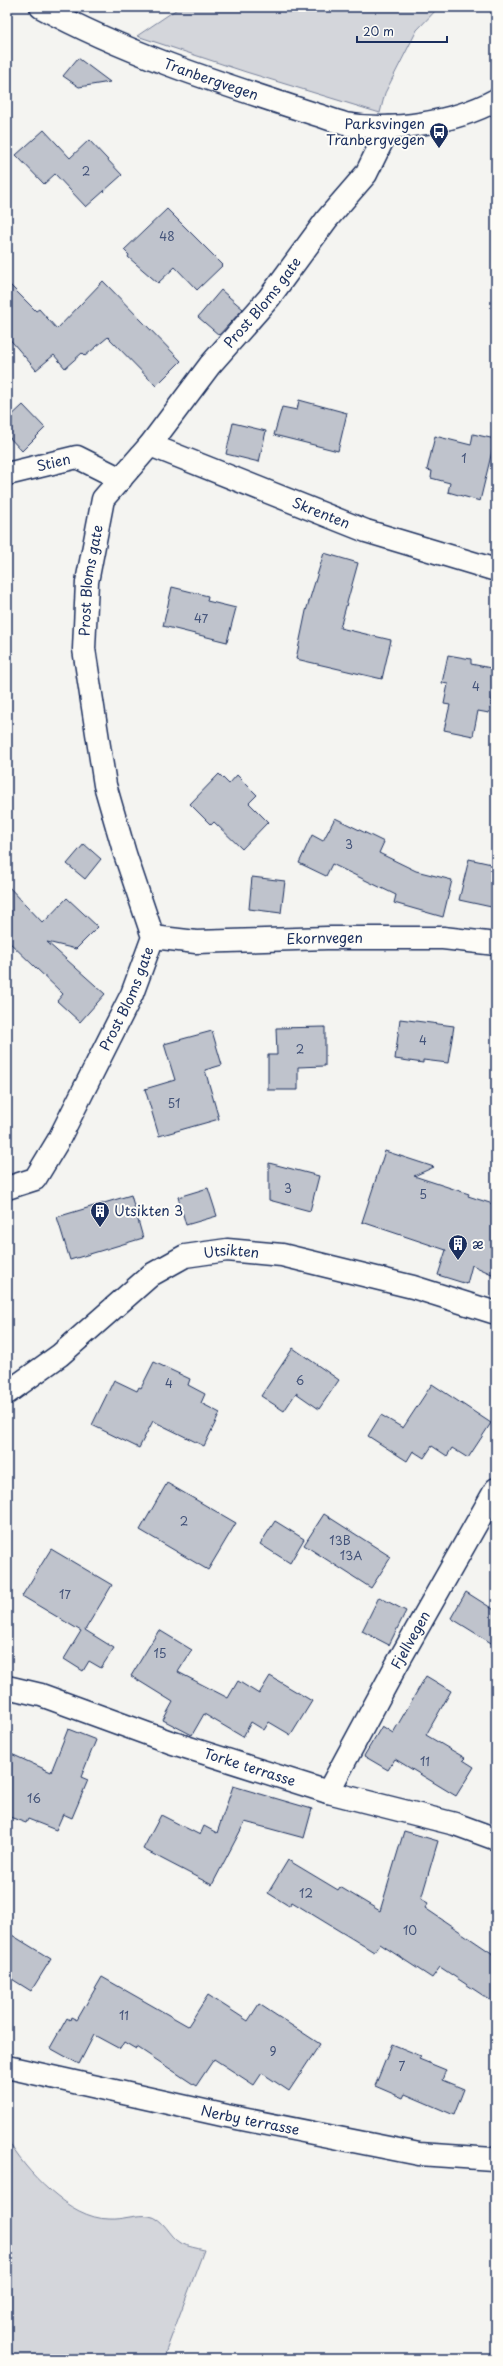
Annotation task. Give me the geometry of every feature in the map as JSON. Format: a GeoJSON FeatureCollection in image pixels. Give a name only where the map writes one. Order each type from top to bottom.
{"type":"FeatureCollection","features":[{"type":"Feature","properties":{"kind":"street","name":"Tranbergvegen"},"geometry":{"type":"LineString","coordinates":[[41,7],[84,31],[225,84],[345,124],[364,127],[389,127]]}},
{"type":"Feature","properties":{"kind":"street"},"geometry":{"type":"LineString","coordinates":[[389,127],[449,118],[481,108],[496,100]]}},
{"type":"Feature","properties":{"kind":"street","name":"Prost Bloms gate"},"geometry":{"type":"LineString","coordinates":[[7,1188],[35,1179],[58,1141],[132,994],[153,937],[125,854],[105,785],[84,649],[87,582],[103,499],[150,445],[210,365],[269,298],[327,219],[366,174],[389,127]]}},
{"type":"Feature","properties":{"kind":"street","name":"Skrenten"},"geometry":{"type":"LineString","coordinates":[[150,445],[366,531],[496,570]]}},
{"type":"Feature","properties":{"kind":"street","name":"Stien"},"geometry":{"type":"LineString","coordinates":[[7,474],[77,457],[121,479]]}},
{"type":"Feature","properties":{"kind":"street","name":"Ekornvegen"},"geometry":{"type":"LineString","coordinates":[[153,937],[196,942],[327,938],[443,938],[496,944]]}},
{"type":"Feature","properties":{"kind":"street","name":"Utsikten"},"geometry":{"type":"LineString","coordinates":[[7,1393],[60,1355],[151,1275],[185,1256],[227,1250],[282,1255],[414,1287],[496,1313]]}},
{"type":"Feature","properties":{"kind":"street","name":"Fjellvegen"},"geometry":{"type":"LineString","coordinates":[[328,1792],[397,1664],[496,1489]]}},
{"type":"Feature","properties":{"kind":"street","name":"Torke terrasse"},"geometry":{"type":"LineString","coordinates":[[7,1687],[40,1695],[170,1742],[328,1792],[455,1824],[496,1839]]}},
{"type":"Feature","properties":{"kind":"street","name":"Nerby terrasse"},"geometry":{"type":"LineString","coordinates":[[7,2067],[227,2116],[419,2154],[493,2159],[496,2157]]}},
{"type":"Feature","properties":{"kind":"shaded area"},"geometry":{"type":"Polygon","coordinates":[[[180,7],[439,7],[417,30],[385,93],[380,113],[246,72],[137,36],[180,7]]]}},
{"type":"Feature","properties":{"kind":"shaded area"},"geometry":{"type":"Polygon","coordinates":[[[7,2139],[25,2165],[50,2191],[79,2211],[94,2217],[109,2219],[139,2216],[154,2217],[159,2220],[181,2243],[204,2250],[163,2359],[7,2359],[7,2139]]]}},
{"type":"Feature","properties":{"kind":"building"},"geometry":{"type":"Polygon","coordinates":[[[78,58],[110,82],[79,87],[63,76],[78,58]]]}},
{"type":"Feature","properties":{"kind":"building"},"geometry":{"type":"Polygon","coordinates":[[[44,130],[70,158],[89,140],[122,175],[86,207],[55,174],[44,184],[16,155],[44,130]]]}},
{"type":"Feature","properties":{"kind":"building"},"geometry":{"type":"Polygon","coordinates":[[[167,209],[223,265],[197,290],[175,267],[158,283],[128,257],[129,255],[124,250],[167,209]]]}},
{"type":"Feature","properties":{"kind":"building"},"geometry":{"type":"Polygon","coordinates":[[[103,281],[181,361],[156,386],[108,337],[85,356],[82,353],[65,368],[54,355],[36,370],[7,336],[7,282],[36,311],[39,309],[57,329],[103,281]]]}},
{"type":"Feature","properties":{"kind":"building"},"geometry":{"type":"Polygon","coordinates":[[[221,290],[243,309],[219,335],[198,317],[221,290]]]}},
{"type":"Feature","properties":{"kind":"building"},"geometry":{"type":"Polygon","coordinates":[[[299,400],[347,413],[338,451],[274,435],[282,407],[297,410],[299,400]]]}},
{"type":"Feature","properties":{"kind":"building"},"geometry":{"type":"Polygon","coordinates":[[[23,405],[45,428],[22,451],[7,435],[7,420],[23,405]]]}},
{"type":"Feature","properties":{"kind":"building"},"geometry":{"type":"Polygon","coordinates":[[[233,423],[266,431],[259,462],[226,454],[233,423]]]}},
{"type":"Feature","properties":{"kind":"building"},"geometry":{"type":"Polygon","coordinates":[[[473,434],[495,439],[480,501],[448,492],[450,483],[431,478],[432,471],[427,470],[435,436],[471,445],[473,434]]]}},
{"type":"Feature","properties":{"kind":"building"},"geometry":{"type":"Polygon","coordinates":[[[324,553],[358,563],[340,628],[391,640],[382,679],[296,659],[306,611],[324,553]]]}},
{"type":"Feature","properties":{"kind":"building"},"geometry":{"type":"Polygon","coordinates":[[[172,587],[208,596],[207,601],[236,608],[227,642],[163,626],[172,587]]]}},
{"type":"Feature","properties":{"kind":"building"},"geometry":{"type":"Polygon","coordinates":[[[448,655],[471,659],[471,664],[496,669],[496,682],[489,713],[478,711],[473,736],[444,730],[450,705],[444,704],[448,684],[442,683],[448,655]]]}},
{"type":"Feature","properties":{"kind":"building"},"geometry":{"type":"Polygon","coordinates":[[[219,774],[229,784],[237,775],[257,795],[249,803],[268,822],[242,849],[214,822],[211,825],[190,804],[219,774]]]}},
{"type":"Feature","properties":{"kind":"building"},"geometry":{"type":"Polygon","coordinates":[[[335,818],[384,842],[379,853],[416,871],[452,880],[443,917],[394,903],[396,895],[332,864],[326,876],[299,863],[312,835],[323,841],[335,818]]]}},
{"type":"Feature","properties":{"kind":"building"},"geometry":{"type":"Polygon","coordinates":[[[84,844],[101,859],[85,879],[67,864],[84,844]]]}},
{"type":"Feature","properties":{"kind":"building"},"geometry":{"type":"Polygon","coordinates":[[[469,859],[496,865],[496,908],[459,900],[469,859]]]}},
{"type":"Feature","properties":{"kind":"building"},"geometry":{"type":"Polygon","coordinates":[[[252,877],[285,881],[281,913],[249,909],[252,877]]]}},
{"type":"Feature","properties":{"kind":"building"},"geometry":{"type":"Polygon","coordinates":[[[7,885],[43,923],[67,898],[98,927],[76,949],[47,942],[105,994],[80,1022],[57,1001],[63,994],[7,940],[7,885]]]}},
{"type":"Feature","properties":{"kind":"building"},"geometry":{"type":"Polygon","coordinates":[[[400,1019],[454,1026],[448,1063],[423,1060],[423,1063],[395,1059],[400,1019]]]}},
{"type":"Feature","properties":{"kind":"building"},"geometry":{"type":"Polygon","coordinates":[[[325,1027],[325,1066],[298,1067],[298,1090],[268,1090],[268,1055],[277,1055],[276,1028],[325,1027]]]}},
{"type":"Feature","properties":{"kind":"building"},"geometry":{"type":"Polygon","coordinates":[[[212,1031],[222,1065],[205,1070],[219,1119],[159,1136],[145,1089],[175,1080],[164,1044],[212,1031]]]}},
{"type":"Feature","properties":{"kind":"building"},"geometry":{"type":"Polygon","coordinates":[[[385,1151],[434,1167],[414,1176],[469,1194],[468,1196],[496,1205],[496,1276],[472,1265],[467,1284],[438,1275],[446,1250],[362,1222],[385,1151]]]}},
{"type":"Feature","properties":{"kind":"building"},"geometry":{"type":"Polygon","coordinates":[[[269,1163],[319,1176],[310,1211],[269,1200],[269,1163]]]}},
{"type":"Feature","properties":{"kind":"building"},"geometry":{"type":"Polygon","coordinates":[[[208,1188],[217,1216],[186,1225],[178,1197],[208,1188]]]}},
{"type":"Feature","properties":{"kind":"building","name":"Utsikten 3"},"geometry":{"type":"Polygon","coordinates":[[[131,1195],[143,1238],[70,1260],[57,1217],[131,1195]]]}},
{"type":"Feature","properties":{"kind":"building"},"geometry":{"type":"Polygon","coordinates":[[[293,1348],[339,1380],[319,1409],[296,1393],[284,1411],[261,1396],[293,1348]]]}},
{"type":"Feature","properties":{"kind":"building"},"geometry":{"type":"Polygon","coordinates":[[[154,1362],[190,1379],[188,1385],[205,1394],[201,1403],[220,1413],[204,1446],[153,1421],[139,1448],[92,1425],[114,1380],[137,1391],[139,1387],[141,1388],[154,1362]]]}},
{"type":"Feature","properties":{"kind":"building"},"geometry":{"type":"Polygon","coordinates":[[[432,1384],[491,1423],[468,1458],[452,1448],[447,1456],[432,1446],[424,1458],[413,1451],[407,1461],[368,1436],[381,1415],[403,1428],[432,1384]]]}},
{"type":"Feature","properties":{"kind":"building"},"geometry":{"type":"Polygon","coordinates":[[[167,1483],[236,1523],[208,1570],[140,1530],[167,1483]]]}},
{"type":"Feature","properties":{"kind":"building"},"geometry":{"type":"Polygon","coordinates":[[[324,1514],[391,1557],[371,1588],[304,1545],[324,1514]]]}},
{"type":"Feature","properties":{"kind":"building"},"geometry":{"type":"Polygon","coordinates":[[[275,1521],[304,1539],[290,1563],[260,1544],[275,1521]]]}},
{"type":"Feature","properties":{"kind":"building"},"geometry":{"type":"Polygon","coordinates":[[[51,1549],[112,1585],[85,1630],[114,1648],[101,1668],[89,1661],[83,1671],[64,1659],[81,1631],[22,1596],[51,1549]]]}},
{"type":"Feature","properties":{"kind":"building"},"geometry":{"type":"Polygon","coordinates":[[[466,1592],[496,1611],[496,1646],[451,1618],[466,1592]]]}},
{"type":"Feature","properties":{"kind":"building"},"geometry":{"type":"Polygon","coordinates":[[[379,1597],[406,1611],[389,1645],[362,1631],[379,1597]]]}},
{"type":"Feature","properties":{"kind":"building"},"geometry":{"type":"Polygon","coordinates":[[[159,1630],[192,1650],[178,1672],[228,1698],[238,1681],[259,1694],[270,1676],[312,1701],[291,1735],[269,1722],[264,1730],[251,1722],[243,1737],[204,1714],[192,1735],[163,1720],[173,1702],[131,1676],[159,1630]]]}},
{"type":"Feature","properties":{"kind":"building"},"geometry":{"type":"Polygon","coordinates":[[[426,1676],[451,1691],[426,1735],[465,1758],[463,1760],[474,1767],[456,1796],[395,1759],[388,1770],[364,1756],[382,1726],[393,1733],[426,1676]]]}},
{"type":"Feature","properties":{"kind":"building"},"geometry":{"type":"Polygon","coordinates":[[[68,1729],[96,1740],[81,1777],[88,1780],[72,1818],[63,1814],[56,1830],[28,1819],[26,1823],[7,1816],[7,1752],[51,1772],[68,1729]]]}},
{"type":"Feature","properties":{"kind":"building"},"geometry":{"type":"Polygon","coordinates":[[[233,1786],[312,1809],[304,1838],[245,1822],[212,1885],[143,1849],[161,1815],[200,1835],[204,1826],[217,1833],[233,1786]]]}},
{"type":"Feature","properties":{"kind":"building"},"geometry":{"type":"Polygon","coordinates":[[[404,1831],[438,1841],[421,1899],[428,1903],[425,1908],[496,1956],[496,2004],[440,1967],[432,1978],[380,1944],[374,1952],[292,1902],[289,1906],[268,1893],[288,1860],[338,1890],[340,1887],[380,1911],[404,1831]]]}},
{"type":"Feature","properties":{"kind":"building"},"geometry":{"type":"Polygon","coordinates":[[[7,1932],[51,1959],[31,1991],[7,1976],[7,1932]]]}},
{"type":"Feature","properties":{"kind":"building"},"geometry":{"type":"Polygon","coordinates":[[[102,1977],[188,2026],[208,1995],[248,2021],[259,2004],[320,2044],[289,2091],[262,2073],[254,2085],[214,2059],[196,2086],[137,2047],[136,2049],[124,2042],[120,2049],[94,2035],[79,2064],[50,2048],[67,2018],[70,2020],[71,2017],[77,2020],[102,1977]]]}},
{"type":"Feature","properties":{"kind":"building"},"geometry":{"type":"Polygon","coordinates":[[[392,2044],[421,2056],[419,2059],[446,2070],[442,2080],[464,2089],[454,2115],[405,2094],[403,2098],[375,2086],[392,2044]]]}},
{"type":"Feature","properties":{"kind":"place","name":"Parksvingen Tranbergvegen"},"geometry":{"type":"Point","coordinates":[439,149]}},
{"type":"Feature","properties":{"kind":"place","name":"Utsikten 3"},"geometry":{"type":"Point","coordinates":[100,1228]}},
{"type":"Feature","properties":{"kind":"place","name":"æ"},"geometry":{"type":"Point","coordinates":[458,1261]}}]}
